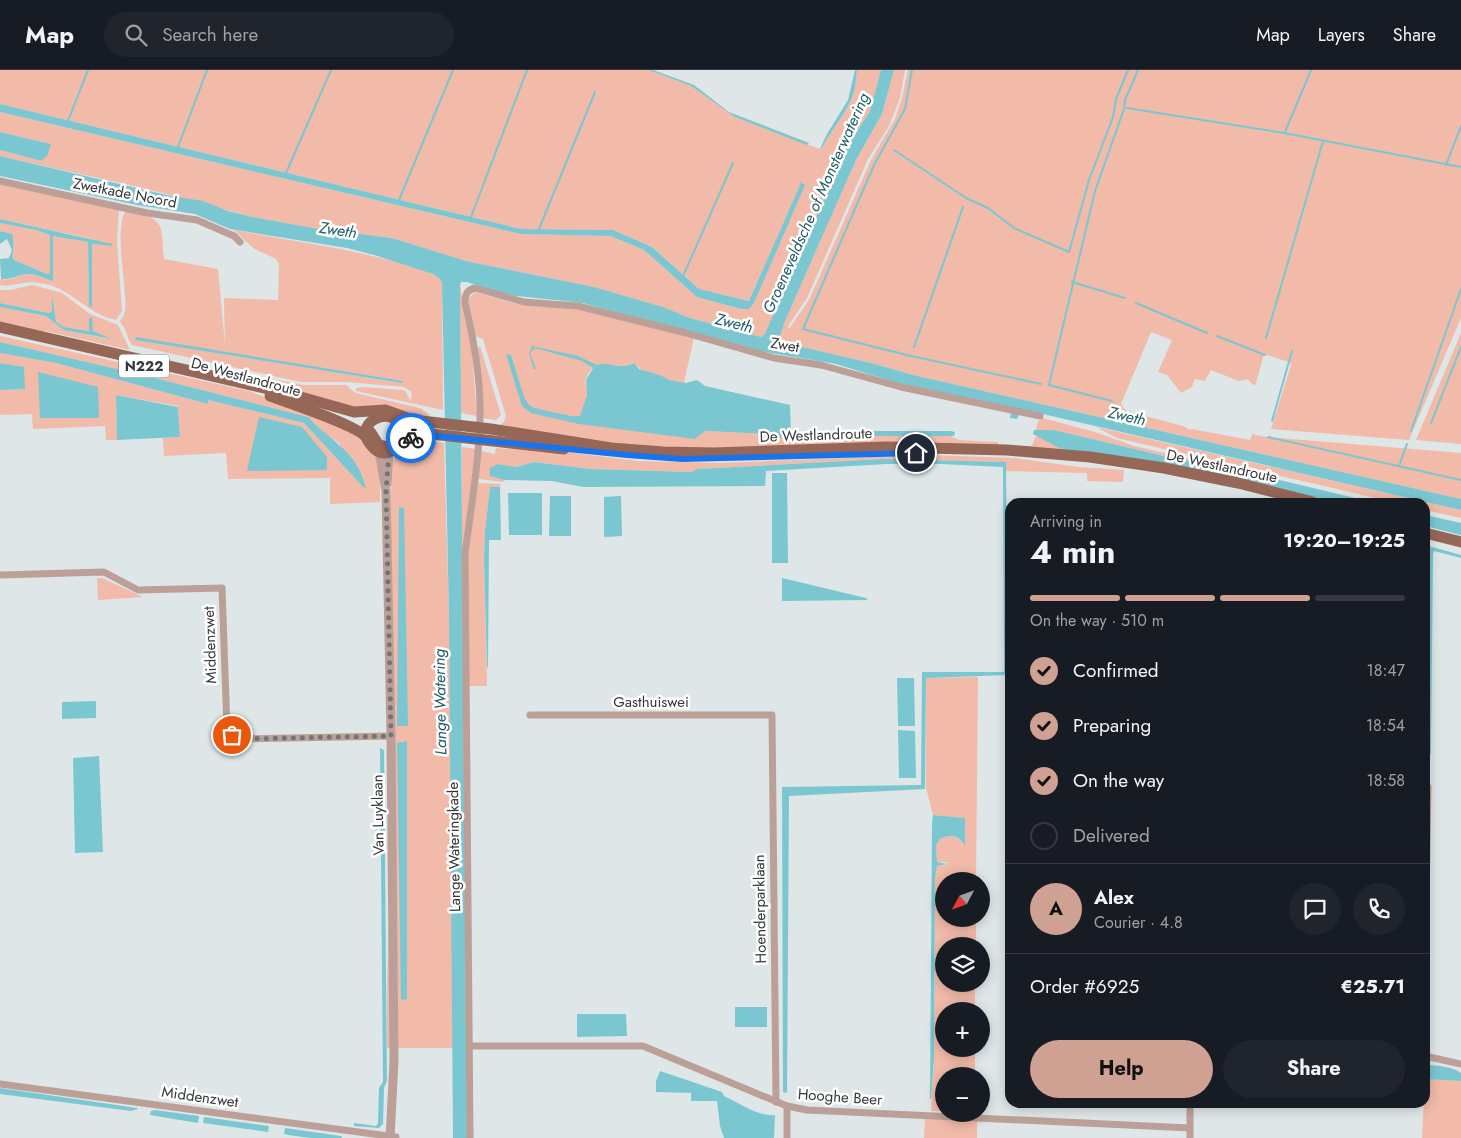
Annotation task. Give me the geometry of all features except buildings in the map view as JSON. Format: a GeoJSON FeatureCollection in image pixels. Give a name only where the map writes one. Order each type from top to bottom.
{"type":"FeatureCollection","features":[{"type":"Feature","properties":{"kind":"main road","name":"De Westlandroute"},"geometry":{"type":"LineString","coordinates":[[0,328],[290,394],[360,413],[385,410],[406,418],[491,429],[585,445],[663,452],[739,453],[915,447],[984,448],[1051,453],[1127,462],[1206,476],[1297,498]]}},
{"type":"Feature","properties":{"kind":"main road","name":"De Westlandroute"},"geometry":{"type":"LineString","coordinates":[[0,334],[260,393],[337,421],[369,429]]}},
{"type":"Feature","properties":{"kind":"main road","name":"De Westlandroute"},"geometry":{"type":"LineString","coordinates":[[329,406],[361,420],[369,429]]}},
{"type":"Feature","properties":{"kind":"main road","name":"N222"},"geometry":{"type":"LineString","coordinates":[[386,450],[378,444],[369,429],[377,417],[385,416],[393,419],[399,425]]}},
{"type":"Feature","properties":{"kind":"main road","name":"De Westlandroute"},"geometry":{"type":"LineString","coordinates":[[399,425],[436,422]]}},
{"type":"Feature","properties":{"kind":"main road"},"geometry":{"type":"LineString","coordinates":[[386,450],[396,449],[402,439],[399,425]]}},
{"type":"Feature","properties":{"kind":"main road","name":"De Westlandroute"},"geometry":{"type":"LineString","coordinates":[[402,439],[437,436],[682,459],[906,453],[1016,456],[1090,463],[1162,474],[1274,498]]}},
{"type":"Feature","properties":{"kind":"main road"},"geometry":{"type":"LineString","coordinates":[[1430,534],[1461,542]]}},
{"type":"Feature","properties":{"kind":"main road"},"geometry":{"type":"LineString","coordinates":[[1430,539],[1461,548]]}},
{"type":"Feature","properties":{"kind":"street","name":"Zwetkade Noord"},"geometry":{"type":"LineString","coordinates":[[0,181],[147,213],[197,220],[234,236],[240,242]]}},
{"type":"Feature","properties":{"kind":"street","name":"Zwet"},"geometry":{"type":"LineString","coordinates":[[469,290],[475,288],[524,302],[578,306],[686,333],[774,358],[821,364],[901,387],[1040,416]]}},
{"type":"Feature","properties":{"kind":"street","name":"Lange Wateringkade"},"geometry":{"type":"LineString","coordinates":[[469,290],[465,295],[465,303],[478,372],[480,416],[475,480],[465,553],[470,1138]]}},
{"type":"Feature","properties":{"kind":"street","name":"Van Luyklaan"},"geometry":{"type":"LineString","coordinates":[[386,450],[394,1061],[392,1138]]}},
{"type":"Feature","properties":{"kind":"street","name":"Middenzwet"},"geometry":{"type":"LineString","coordinates":[[0,575],[104,572],[138,590],[222,588],[227,729],[236,739],[391,736]]}},
{"type":"Feature","properties":{"kind":"street","name":"Gasthuiswei"},"geometry":{"type":"LineString","coordinates":[[530,715],[772,715]]}},
{"type":"Feature","properties":{"kind":"street","name":"Hoenderparklaan"},"geometry":{"type":"LineString","coordinates":[[772,715],[776,1102]]}},
{"type":"Feature","properties":{"kind":"street","name":"Hooghe Beer"},"geometry":{"type":"LineString","coordinates":[[470,1046],[643,1046],[776,1102],[807,1110],[1190,1128]]}},
{"type":"Feature","properties":{"kind":"street"},"geometry":{"type":"LineString","coordinates":[[1430,1057],[1461,1064]]}},
{"type":"Feature","properties":{"kind":"street","name":"Middenzwet"},"geometry":{"type":"LineString","coordinates":[[0,1084],[392,1138]]}},
{"type":"Feature","properties":{"kind":"street"},"geometry":{"type":"LineString","coordinates":[[787,1106],[787,1138]]}},
{"type":"Feature","properties":{"kind":"street"},"geometry":{"type":"LineString","coordinates":[[1190,1108],[1190,1138]]}},
{"type":"Feature","properties":{"kind":"shaded area"},"geometry":{"type":"Polygon","coordinates":[[[0,70],[649,70],[691,86],[735,117],[820,149],[851,100],[857,70],[881,70],[870,111],[847,147],[765,335],[761,337],[690,318],[663,307],[594,287],[466,261],[392,238],[313,228],[253,217],[143,188],[0,156],[0,150],[41,161],[51,144],[0,132],[0,112],[521,234],[611,236],[644,250],[697,297],[741,309],[749,309],[754,303],[804,183],[800,185],[749,301],[699,289],[652,247],[613,230],[521,229],[0,104],[0,70]]]}},
{"type":"Feature","properties":{"kind":"shaded area"},"geometry":{"type":"Polygon","coordinates":[[[894,70],[905,70],[900,98],[889,126],[868,159],[807,298],[788,326],[789,329],[809,300],[871,160],[895,119],[908,70],[1461,70],[1461,318],[1409,440],[1271,429],[1291,365],[1289,362],[1264,354],[1255,386],[1247,379],[1239,381],[1211,370],[1205,381],[1195,379],[1192,387],[1181,393],[1167,375],[1158,372],[1172,340],[1151,332],[1121,404],[1126,411],[1183,426],[1190,430],[1250,440],[1252,434],[1266,437],[1461,453],[1461,499],[913,375],[781,342],[780,336],[785,321],[856,160],[882,114],[894,70]]]}},
{"type":"Feature","properties":{"kind":"shaded area"},"geometry":{"type":"Polygon","coordinates":[[[0,182],[119,210],[117,241],[122,311],[116,320],[98,314],[67,293],[50,285],[30,282],[9,286],[0,285],[0,279],[9,279],[28,274],[38,275],[53,281],[53,236],[88,242],[89,306],[92,307],[92,244],[111,246],[88,238],[0,219],[0,182]]]}},
{"type":"Feature","properties":{"kind":"shaded area"},"geometry":{"type":"Polygon","coordinates":[[[126,211],[154,220],[161,229],[164,259],[218,269],[225,345],[224,298],[278,300],[279,264],[276,259],[253,248],[234,230],[360,253],[433,274],[442,283],[443,410],[356,391],[355,389],[361,387],[403,390],[410,400],[412,396],[411,391],[404,387],[346,382],[301,382],[132,345],[120,322],[125,312],[121,245],[122,219],[126,211]],[[136,338],[136,340],[402,383],[402,381],[136,338]]]}},
{"type":"Feature","properties":{"kind":"shaded area"},"geometry":{"type":"Polygon","coordinates":[[[0,223],[36,230],[50,235],[50,273],[47,274],[14,260],[12,256],[13,234],[0,231],[0,223]]]}},
{"type":"Feature","properties":{"kind":"shaded area"},"geometry":{"type":"Polygon","coordinates":[[[33,285],[62,293],[90,314],[118,325],[130,350],[45,331],[42,333],[0,324],[0,307],[46,316],[64,330],[108,339],[92,331],[89,319],[90,331],[64,327],[56,322],[52,294],[52,311],[49,313],[0,303],[0,290],[33,285]]]}},
{"type":"Feature","properties":{"kind":"shaded area"},"geometry":{"type":"Polygon","coordinates":[[[460,285],[471,340],[477,416],[461,413],[460,285]]]}},
{"type":"Feature","properties":{"kind":"shaded area"},"geometry":{"type":"Polygon","coordinates":[[[475,292],[513,303],[574,308],[694,337],[684,383],[667,380],[660,375],[645,372],[633,363],[620,366],[601,365],[590,371],[586,379],[587,392],[584,405],[705,431],[770,434],[783,439],[801,441],[861,436],[950,436],[959,440],[998,442],[998,445],[1032,446],[1036,436],[1318,498],[1307,498],[1268,488],[1061,452],[678,449],[607,444],[498,426],[504,422],[506,416],[483,339],[475,336],[468,305],[469,298],[475,292]]]}},
{"type":"Feature","properties":{"kind":"shaded area"},"geometry":{"type":"Polygon","coordinates":[[[1461,333],[1461,444],[1416,440],[1461,333]]]}},
{"type":"Feature","properties":{"kind":"shaded area"},"geometry":{"type":"Polygon","coordinates":[[[0,336],[249,391],[355,432],[376,458],[380,481],[380,502],[330,504],[330,478],[228,479],[226,453],[164,456],[163,438],[180,437],[178,406],[116,395],[117,440],[106,440],[105,426],[33,429],[32,414],[0,415],[0,390],[25,389],[23,367],[0,363],[0,353],[56,363],[208,404],[208,400],[304,423],[363,487],[339,443],[322,432],[308,417],[147,376],[0,342],[0,336]]]}},
{"type":"Feature","properties":{"kind":"shaded area"},"geometry":{"type":"Polygon","coordinates":[[[480,346],[501,415],[496,420],[482,418],[478,348],[480,346]]]}},
{"type":"Feature","properties":{"kind":"shaded area"},"geometry":{"type":"Polygon","coordinates":[[[267,378],[303,385],[346,385],[355,393],[420,408],[429,414],[429,417],[365,410],[272,383],[267,378]]]}},
{"type":"Feature","properties":{"kind":"shaded area"},"geometry":{"type":"Polygon","coordinates":[[[1043,418],[1098,433],[1134,446],[1195,460],[1185,461],[1054,430],[1036,430],[1038,421],[1043,418]]]}},
{"type":"Feature","properties":{"kind":"shaded area"},"geometry":{"type":"Polygon","coordinates":[[[1096,427],[1408,498],[1376,498],[1117,438],[1096,427]]]}},
{"type":"Feature","properties":{"kind":"shaded area"},"geometry":{"type":"Polygon","coordinates":[[[422,440],[444,443],[449,617],[453,1048],[387,1048],[394,745],[392,464],[396,456],[404,449],[422,440]]]}},
{"type":"Feature","properties":{"kind":"shaded area"},"geometry":{"type":"Polygon","coordinates":[[[462,447],[476,449],[462,546],[462,447]]]}},
{"type":"Feature","properties":{"kind":"shaded area"},"geometry":{"type":"Polygon","coordinates":[[[496,448],[541,449],[638,461],[719,463],[929,455],[1015,458],[1079,467],[1124,470],[1123,482],[1087,481],[1087,473],[1006,471],[1005,462],[883,459],[697,469],[691,472],[591,469],[534,462],[516,467],[498,464],[490,476],[504,480],[503,482],[479,479],[481,451],[495,454],[496,448]]]}},
{"type":"Feature","properties":{"kind":"shaded area"},"geometry":{"type":"Polygon","coordinates":[[[477,483],[501,484],[500,487],[490,487],[485,531],[487,686],[469,686],[467,552],[477,483]]]}},
{"type":"Feature","properties":{"kind":"shaded area"},"geometry":{"type":"Polygon","coordinates":[[[1430,503],[1461,510],[1461,518],[1430,511],[1430,503]]]}},
{"type":"Feature","properties":{"kind":"shaded area"},"geometry":{"type":"Polygon","coordinates":[[[97,578],[102,578],[143,597],[98,600],[97,578]]]}},
{"type":"Feature","properties":{"kind":"shaded area"},"geometry":{"type":"Polygon","coordinates":[[[978,677],[976,872],[936,872],[937,866],[948,865],[947,862],[937,862],[936,845],[940,839],[950,836],[956,837],[964,845],[965,818],[933,815],[926,788],[926,678],[978,677]]]}},
{"type":"Feature","properties":{"kind":"shaded area"},"geometry":{"type":"Polygon","coordinates":[[[935,879],[935,928],[976,928],[976,937],[935,937],[935,992],[975,992],[975,1002],[935,1002],[935,1057],[975,1057],[975,1067],[935,1067],[935,1111],[931,1111],[934,1059],[935,879]]]}},
{"type":"Feature","properties":{"kind":"shaded area"},"geometry":{"type":"Polygon","coordinates":[[[1430,1079],[1461,1081],[1461,1138],[1422,1138],[1424,1108],[1430,1108],[1430,1079]]]}},
{"type":"Feature","properties":{"kind":"shaded area"},"geometry":{"type":"Polygon","coordinates":[[[925,1118],[935,1119],[935,1122],[977,1122],[977,1138],[924,1138],[925,1118]]]}},
{"type":"Feature","properties":{"kind":"water"},"geometry":{"type":"Polygon","coordinates":[[[649,70],[694,85],[729,112],[809,143],[807,145],[735,117],[691,86],[649,70]]]}},
{"type":"Feature","properties":{"kind":"water"},"geometry":{"type":"Polygon","coordinates":[[[855,70],[857,70],[856,83],[851,100],[820,149],[848,100],[855,70]]]}},
{"type":"Feature","properties":{"kind":"water"},"geometry":{"type":"Polygon","coordinates":[[[881,70],[894,70],[882,114],[856,160],[785,321],[780,336],[781,342],[913,375],[1461,499],[1461,510],[1430,503],[1430,498],[1409,498],[1021,409],[1017,419],[1010,418],[1012,408],[897,383],[836,364],[753,350],[583,303],[507,295],[467,282],[461,282],[467,1138],[453,1138],[449,617],[442,283],[433,274],[347,248],[230,229],[195,214],[137,205],[0,176],[0,156],[171,196],[203,201],[228,211],[253,217],[313,228],[392,238],[466,261],[594,287],[663,307],[690,318],[761,337],[765,334],[847,147],[870,111],[881,70]]]}},
{"type":"Feature","properties":{"kind":"water"},"geometry":{"type":"Polygon","coordinates":[[[0,104],[521,229],[613,230],[652,247],[699,289],[749,301],[801,182],[805,185],[754,303],[749,309],[741,309],[697,297],[644,250],[611,236],[521,234],[0,112],[0,104]]]}},
{"type":"Feature","properties":{"kind":"water"},"geometry":{"type":"Polygon","coordinates":[[[0,132],[51,144],[47,156],[41,161],[0,150],[0,132]]]}},
{"type":"Feature","properties":{"kind":"water"},"geometry":{"type":"Polygon","coordinates":[[[0,219],[112,244],[112,246],[92,244],[92,307],[89,306],[88,242],[53,236],[53,281],[29,274],[1,279],[0,259],[9,258],[12,250],[7,239],[0,244],[0,231],[13,234],[12,256],[14,260],[47,274],[50,273],[50,235],[36,230],[0,223],[0,219]]]}},
{"type":"Feature","properties":{"kind":"water"},"geometry":{"type":"Polygon","coordinates":[[[52,294],[56,322],[64,327],[89,331],[89,318],[92,318],[93,331],[111,339],[64,330],[46,316],[0,307],[0,303],[49,313],[52,311],[52,294]]]}},
{"type":"Feature","properties":{"kind":"water"},"geometry":{"type":"Polygon","coordinates":[[[136,337],[403,381],[402,383],[135,340],[136,337]]]}},
{"type":"Feature","properties":{"kind":"water"},"geometry":{"type":"Polygon","coordinates":[[[0,342],[147,376],[308,417],[349,455],[356,464],[366,488],[304,423],[208,400],[208,404],[56,363],[0,353],[0,342]]]}},
{"type":"Feature","properties":{"kind":"water"},"geometry":{"type":"Polygon","coordinates":[[[532,346],[578,356],[597,365],[623,366],[634,363],[639,369],[660,375],[669,380],[686,383],[697,380],[705,386],[790,405],[791,434],[793,435],[873,431],[955,432],[954,436],[861,436],[801,441],[783,439],[770,434],[705,431],[695,439],[579,424],[531,413],[522,406],[506,354],[511,355],[524,397],[529,405],[534,408],[571,416],[580,416],[587,395],[586,380],[593,368],[582,361],[535,348],[530,353],[536,369],[534,369],[529,354],[532,346]]]}},
{"type":"Feature","properties":{"kind":"water"},"geometry":{"type":"Polygon","coordinates":[[[0,363],[24,367],[25,389],[0,390],[0,363]]]}},
{"type":"Feature","properties":{"kind":"water"},"geometry":{"type":"Polygon","coordinates":[[[38,372],[98,387],[99,418],[40,418],[38,372]]]}},
{"type":"Feature","properties":{"kind":"water"},"geometry":{"type":"Polygon","coordinates":[[[116,395],[178,407],[180,437],[117,440],[116,395]]]}},
{"type":"Feature","properties":{"kind":"water"},"geometry":{"type":"Polygon","coordinates":[[[259,417],[302,427],[327,457],[327,470],[247,471],[259,417]]]}},
{"type":"Feature","properties":{"kind":"water"},"geometry":{"type":"Polygon","coordinates":[[[1034,430],[1054,430],[1185,461],[1195,460],[1355,498],[1318,498],[1275,487],[1061,449],[1033,434],[1034,430]]]}},
{"type":"Feature","properties":{"kind":"water"},"geometry":{"type":"Polygon","coordinates":[[[883,459],[1006,462],[1005,675],[926,678],[925,789],[789,796],[787,1093],[783,1092],[782,787],[921,785],[922,672],[1004,672],[1003,467],[886,464],[766,471],[765,486],[583,487],[552,481],[504,480],[490,476],[490,468],[498,464],[516,467],[534,462],[591,469],[691,472],[697,469],[883,459]]]}},
{"type":"Feature","properties":{"kind":"water"},"geometry":{"type":"Polygon","coordinates":[[[772,473],[787,473],[788,563],[772,563],[772,473]]]}},
{"type":"Feature","properties":{"kind":"water"},"geometry":{"type":"Polygon","coordinates":[[[490,487],[500,487],[501,540],[489,540],[487,668],[484,559],[490,487]]]}},
{"type":"Feature","properties":{"kind":"water"},"geometry":{"type":"Polygon","coordinates":[[[508,493],[542,493],[542,535],[509,535],[508,493]]]}},
{"type":"Feature","properties":{"kind":"water"},"geometry":{"type":"Polygon","coordinates":[[[550,496],[571,496],[571,536],[549,536],[550,496]]]}},
{"type":"Feature","properties":{"kind":"water"},"geometry":{"type":"Polygon","coordinates":[[[621,496],[622,536],[604,537],[604,497],[621,496]]]}},
{"type":"Feature","properties":{"kind":"water"},"geometry":{"type":"Polygon","coordinates":[[[399,507],[404,508],[408,726],[397,726],[399,507]]]}},
{"type":"Feature","properties":{"kind":"water"},"geometry":{"type":"Polygon","coordinates":[[[1430,516],[1461,523],[1461,535],[1430,527],[1430,516]]]}},
{"type":"Feature","properties":{"kind":"water"},"geometry":{"type":"Polygon","coordinates":[[[1430,546],[1461,555],[1461,558],[1434,551],[1433,553],[1431,754],[1430,546]]]}},
{"type":"Feature","properties":{"kind":"water"},"geometry":{"type":"Polygon","coordinates":[[[782,578],[866,598],[868,600],[782,601],[782,578]]]}},
{"type":"Feature","properties":{"kind":"water"},"geometry":{"type":"Polygon","coordinates":[[[897,678],[914,678],[915,726],[898,726],[897,678]]]}},
{"type":"Feature","properties":{"kind":"water"},"geometry":{"type":"Polygon","coordinates":[[[96,701],[96,718],[62,719],[62,702],[96,701]]]}},
{"type":"Feature","properties":{"kind":"water"},"geometry":{"type":"Polygon","coordinates":[[[898,730],[915,731],[916,778],[899,778],[898,730]]]}},
{"type":"Feature","properties":{"kind":"water"},"geometry":{"type":"Polygon","coordinates":[[[407,741],[407,999],[401,1000],[397,743],[407,741]]]}},
{"type":"Feature","properties":{"kind":"water"},"geometry":{"type":"Polygon","coordinates":[[[380,748],[384,750],[387,1081],[384,1088],[383,1124],[379,1128],[354,1126],[354,1123],[376,1126],[378,1123],[379,1088],[383,1082],[380,748]]]}},
{"type":"Feature","properties":{"kind":"water"},"geometry":{"type":"Polygon","coordinates":[[[99,756],[103,852],[75,853],[73,758],[99,756]]]}},
{"type":"Feature","properties":{"kind":"water"},"geometry":{"type":"Polygon","coordinates":[[[933,815],[965,818],[965,846],[954,836],[940,839],[936,845],[937,862],[948,864],[937,866],[935,872],[934,1059],[930,1099],[933,815]]]}},
{"type":"Feature","properties":{"kind":"water"},"geometry":{"type":"Polygon","coordinates":[[[735,1007],[767,1007],[767,1027],[735,1027],[735,1007]]]}},
{"type":"Feature","properties":{"kind":"water"},"geometry":{"type":"Polygon","coordinates":[[[577,1014],[626,1014],[627,1036],[577,1037],[577,1014]]]}},
{"type":"Feature","properties":{"kind":"water"},"geometry":{"type":"Polygon","coordinates":[[[1430,1065],[1447,1067],[1458,1071],[1461,1073],[1461,1081],[1430,1079],[1430,1065]]]}},
{"type":"Feature","properties":{"kind":"water"},"geometry":{"type":"Polygon","coordinates":[[[660,1071],[722,1092],[724,1096],[756,1112],[775,1115],[774,1138],[724,1138],[720,1126],[717,1101],[691,1101],[691,1093],[656,1092],[656,1081],[660,1071]]]}},
{"type":"Feature","properties":{"kind":"water"},"geometry":{"type":"Polygon","coordinates":[[[0,1088],[138,1109],[131,1111],[0,1094],[0,1088]]]}},
{"type":"Feature","properties":{"kind":"water"},"geometry":{"type":"Polygon","coordinates":[[[151,1111],[199,1116],[198,1123],[150,1115],[151,1111]]]}},
{"type":"Feature","properties":{"kind":"water"},"geometry":{"type":"Polygon","coordinates":[[[204,1117],[269,1126],[268,1132],[203,1123],[204,1117]]]}},
{"type":"Feature","properties":{"kind":"water"},"geometry":{"type":"Polygon","coordinates":[[[285,1128],[341,1136],[342,1138],[311,1138],[288,1135],[284,1134],[285,1128]]]}},
{"type":"Feature","properties":{"kind":"waterway"},"geometry":{"type":"LineString","coordinates":[[68,121],[88,70]]}},
{"type":"Feature","properties":{"kind":"waterway"},"geometry":{"type":"LineString","coordinates":[[178,147],[207,70]]}},
{"type":"Feature","properties":{"kind":"waterway"},"geometry":{"type":"LineString","coordinates":[[286,173],[331,70]]}},
{"type":"Feature","properties":{"kind":"waterway"},"geometry":{"type":"LineString","coordinates":[[399,200],[453,70]]}},
{"type":"Feature","properties":{"kind":"waterway"},"geometry":{"type":"LineString","coordinates":[[471,217],[527,70]]}},
{"type":"Feature","properties":{"kind":"waterway"},"geometry":{"type":"LineString","coordinates":[[912,70],[905,109],[874,165],[803,329],[911,356],[1041,384]]}},
{"type":"Feature","properties":{"kind":"waterway"},"geometry":{"type":"LineString","coordinates":[[894,150],[966,198],[988,208],[1014,228],[1069,252],[1089,180],[1113,117],[1116,99],[1128,70]]}},
{"type":"Feature","properties":{"kind":"waterway","name":"Zweth"},"geometry":{"type":"LineString","coordinates":[[1112,401],[1049,385],[1095,191],[1124,109],[1125,100],[1138,70]]}},
{"type":"Feature","properties":{"kind":"waterway"},"geometry":{"type":"LineString","coordinates":[[1285,132],[1311,70]]}},
{"type":"Feature","properties":{"kind":"waterway"},"geometry":{"type":"LineString","coordinates":[[539,229],[595,92]]}},
{"type":"Feature","properties":{"kind":"waterway"},"geometry":{"type":"LineString","coordinates":[[1127,108],[1284,133],[1461,167]]}},
{"type":"Feature","properties":{"kind":"waterway"},"geometry":{"type":"LineString","coordinates":[[1446,165],[1461,126]]}},
{"type":"Feature","properties":{"kind":"waterway"},"geometry":{"type":"LineString","coordinates":[[1266,338],[1323,141]]}},
{"type":"Feature","properties":{"kind":"waterway"},"geometry":{"type":"LineString","coordinates":[[684,274],[733,163]]}},
{"type":"Feature","properties":{"kind":"waterway"},"geometry":{"type":"LineString","coordinates":[[914,347],[963,207]]}},
{"type":"Feature","properties":{"kind":"waterway"},"geometry":{"type":"LineString","coordinates":[[1072,282],[1125,298]]}},
{"type":"Feature","properties":{"kind":"waterway"},"geometry":{"type":"LineString","coordinates":[[1411,431],[1461,289]]}},
{"type":"Feature","properties":{"kind":"waterway"},"geometry":{"type":"LineString","coordinates":[[1136,303],[1207,333]]}},
{"type":"Feature","properties":{"kind":"waterway"},"geometry":{"type":"LineString","coordinates":[[1217,336],[1265,355]]}},
{"type":"Feature","properties":{"kind":"waterway"},"geometry":{"type":"LineString","coordinates":[[1431,423],[1461,347]]}},
{"type":"Feature","properties":{"kind":"waterway"},"geometry":{"type":"LineString","coordinates":[[1272,421],[1292,351]]}},
{"type":"Feature","properties":{"kind":"waterway"},"geometry":{"type":"LineString","coordinates":[[1268,437],[1461,480]]}},
{"type":"Feature","properties":{"kind":"waterway"},"geometry":{"type":"LineString","coordinates":[[1399,466],[1407,444]]}},
{"type":"Feature","properties":{"kind":"way so far"},"geometry":{"type":"LineString","coordinates":[[232,735],[236,739],[391,736],[386,491],[389,452],[411,438]]}},
{"type":"Feature","properties":{"kind":"route"},"geometry":{"type":"LineString","coordinates":[[411,438],[437,436],[682,459],[916,453]]}},
{"type":"Feature","properties":{"kind":"water label","name":"Groeneveldsche of Monsterwatering"},"geometry":{"type":"Point","coordinates":[816,203]}},
{"type":"Feature","properties":{"kind":"water label","name":"Lange Watering"},"geometry":{"type":"Point","coordinates":[440,702]}}]}
